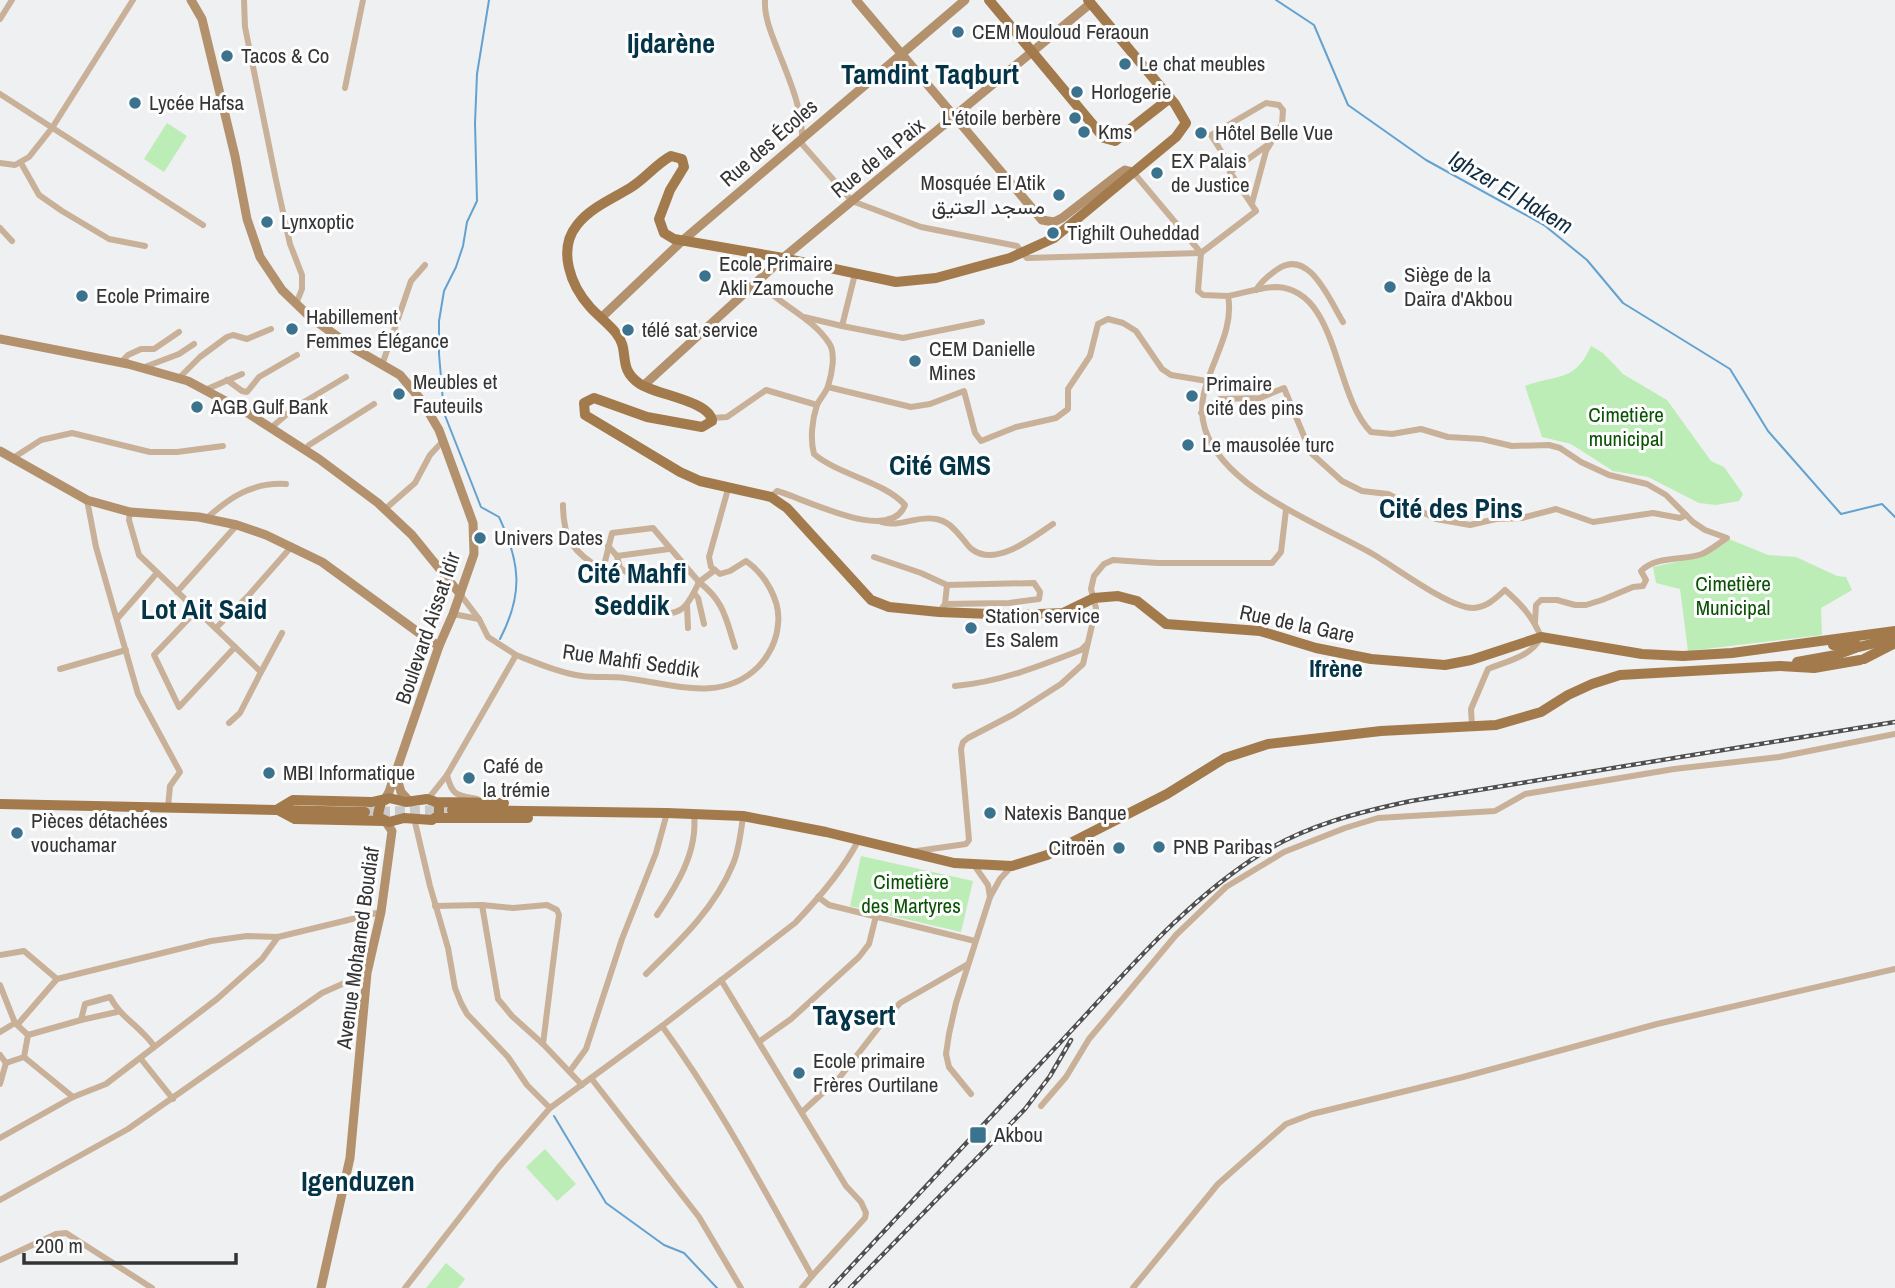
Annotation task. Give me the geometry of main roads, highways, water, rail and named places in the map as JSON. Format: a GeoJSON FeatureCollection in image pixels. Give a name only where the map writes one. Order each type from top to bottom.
{"type":"FeatureCollection","features":[{"type":"Feature","properties":{"kind":"main road"},"geometry":{"type":"LineString","coordinates":[[989,0],[1104,138],[1115,141],[1170,98],[1090,2]]}},
{"type":"Feature","properties":{"kind":"main road","name":"Rue de la Gare"},"geometry":{"type":"LineString","coordinates":[[1170,98],[1183,115],[1185,126],[1176,137],[1059,235],[1024,256],[936,278],[897,282],[783,258],[682,241],[664,233],[659,219],[670,190],[684,169],[682,159],[671,156],[640,181],[578,223],[567,247],[568,267],[575,287],[620,340],[626,371],[631,378],[643,386],[701,407],[712,418],[706,426],[697,427],[648,417],[594,398],[586,400],[583,408],[585,415],[680,472],[700,481],[771,497],[787,508],[871,600],[890,607],[942,608],[1016,615],[1063,613],[1094,598],[1118,596],[1137,601],[1166,624],[1259,631],[1316,648],[1371,659],[1445,665],[1471,660],[1541,637],[1642,654],[1683,656],[1843,639],[1870,639]]}},
{"type":"Feature","properties":{"kind":"main road"},"geometry":{"type":"LineString","coordinates":[[1780,666],[1836,655],[1857,648],[1870,639],[1895,634]]}},
{"type":"Feature","properties":{"kind":"main road"},"geometry":{"type":"LineString","coordinates":[[1843,639],[1853,642],[1857,648]]}},
{"type":"Feature","properties":{"kind":"main road"},"geometry":{"type":"LineString","coordinates":[[452,810],[743,816],[954,863],[1013,866],[1047,855],[1167,794],[1225,758],[1246,750],[1293,739],[1496,726],[1541,712],[1568,695],[1620,675],[1780,666],[1814,668],[1862,659],[1895,643]]}},
{"type":"Feature","properties":{"kind":"main road"},"geometry":{"type":"LineString","coordinates":[[1778,647],[1798,649],[1837,645],[1857,648]]}},
{"type":"Feature","properties":{"kind":"main road"},"geometry":{"type":"LineString","coordinates":[[1857,648],[1853,655],[1862,659]]}},
{"type":"Feature","properties":{"kind":"main road"},"geometry":{"type":"LineString","coordinates":[[277,810],[293,800],[372,802],[384,799],[410,802],[547,804],[565,811]]}},
{"type":"Feature","properties":{"kind":"main road"},"geometry":{"type":"LineString","coordinates":[[384,799],[378,810],[380,818],[389,826]]}},
{"type":"Feature","properties":{"kind":"main road"},"geometry":{"type":"LineString","coordinates":[[432,801],[439,805],[436,818]]}},
{"type":"Feature","properties":{"kind":"main road"},"geometry":{"type":"LineString","coordinates":[[0,804],[365,811]]}},
{"type":"Feature","properties":{"kind":"main road"},"geometry":{"type":"LineString","coordinates":[[277,810],[295,819],[389,826],[400,819],[547,817],[565,811]]}},
{"type":"Feature","properties":{"kind":"waterway"},"geometry":{"type":"LineString","coordinates":[[489,0],[477,74],[477,201],[467,222],[456,267],[444,291],[439,321],[439,354],[444,413],[481,507],[499,517],[515,563],[516,592],[500,639]]}},
{"type":"Feature","properties":{"kind":"waterway","name":"Ighzer El Hakem"},"geometry":{"type":"LineString","coordinates":[[1276,0],[1314,25],[1348,105],[1426,160],[1544,225],[1587,260],[1623,303],[1730,369],[1768,431],[1841,514],[1882,504],[1895,517]]}},
{"type":"Feature","properties":{"kind":"waterway"},"geometry":{"type":"LineString","coordinates":[[554,1116],[606,1203],[664,1245],[684,1253],[717,1288]]}},
{"type":"Feature","properties":{"kind":"tunnel"},"geometry":{"type":"LineString","coordinates":[[365,812],[452,810]]}},
{"type":"Feature","properties":{"kind":"railway"},"geometry":{"type":"LineString","coordinates":[[831,1288],[1160,937],[1209,892],[1279,843],[1334,821],[1411,801],[1895,722]]}},
{"type":"Feature","properties":{"kind":"railway"},"geometry":{"type":"LineString","coordinates":[[850,1288],[1025,1109],[1050,1076],[1071,1040]]}},
{"type":"Feature","properties":{"kind":"place","name":"CEM Mouloud Feraoun"},"geometry":{"type":"Point","coordinates":[958,32]}},
{"type":"Feature","properties":{"kind":"place","name":"Tacos & Co"},"geometry":{"type":"Point","coordinates":[227,56]}},
{"type":"Feature","properties":{"kind":"place","name":"Le chat meubles"},"geometry":{"type":"Point","coordinates":[1125,64]}},
{"type":"Feature","properties":{"kind":"place","name":"Horlogerie"},"geometry":{"type":"Point","coordinates":[1077,92]}},
{"type":"Feature","properties":{"kind":"place","name":"Lycée Hafsa"},"geometry":{"type":"Point","coordinates":[135,103]}},
{"type":"Feature","properties":{"kind":"place","name":"L'étoile berbère"},"geometry":{"type":"Point","coordinates":[1075,118]}},
{"type":"Feature","properties":{"kind":"place","name":"Kms"},"geometry":{"type":"Point","coordinates":[1084,132]}},
{"type":"Feature","properties":{"kind":"place","name":"Hôtel Belle Vue"},"geometry":{"type":"Point","coordinates":[1201,133]}},
{"type":"Feature","properties":{"kind":"place","name":"EX Palais de Justice"},"geometry":{"type":"Point","coordinates":[1157,173]}},
{"type":"Feature","properties":{"kind":"place","name":"Mosquée El Atik مسجد العتيق"},"geometry":{"type":"Point","coordinates":[1059,195]}},
{"type":"Feature","properties":{"kind":"place","name":"Lynxoptic"},"geometry":{"type":"Point","coordinates":[267,222]}},
{"type":"Feature","properties":{"kind":"place","name":"Tighilt Ouheddad"},"geometry":{"type":"Point","coordinates":[1053,233]}},
{"type":"Feature","properties":{"kind":"place","name":"Ecole Primaire Akli Zamouche"},"geometry":{"type":"Point","coordinates":[705,276]}},
{"type":"Feature","properties":{"kind":"place","name":"Siège de la Daïra d'Akbou"},"geometry":{"type":"Point","coordinates":[1390,287]}},
{"type":"Feature","properties":{"kind":"place","name":"Ecole Primaire"},"geometry":{"type":"Point","coordinates":[82,296]}},
{"type":"Feature","properties":{"kind":"place","name":"Habillement Femmes Élégance"},"geometry":{"type":"Point","coordinates":[292,329]}},
{"type":"Feature","properties":{"kind":"place","name":"télé sat service"},"geometry":{"type":"Point","coordinates":[628,330]}},
{"type":"Feature","properties":{"kind":"place","name":"CEM Danielle Mines"},"geometry":{"type":"Point","coordinates":[915,361]}},
{"type":"Feature","properties":{"kind":"place","name":"Meubles et Fauteuils"},"geometry":{"type":"Point","coordinates":[399,394]}},
{"type":"Feature","properties":{"kind":"place","name":"Primaire cité des pins"},"geometry":{"type":"Point","coordinates":[1192,396]}},
{"type":"Feature","properties":{"kind":"place","name":"AGB Gulf Bank"},"geometry":{"type":"Point","coordinates":[197,407]}},
{"type":"Feature","properties":{"kind":"place","name":"Le mausolée turc"},"geometry":{"type":"Point","coordinates":[1188,445]}},
{"type":"Feature","properties":{"kind":"place","name":"Univers Dates"},"geometry":{"type":"Point","coordinates":[480,538]}},
{"type":"Feature","properties":{"kind":"place","name":"Station service Es Salem"},"geometry":{"type":"Point","coordinates":[971,628]}},
{"type":"Feature","properties":{"kind":"place","name":"MBI Informatique"},"geometry":{"type":"Point","coordinates":[269,773]}},
{"type":"Feature","properties":{"kind":"place","name":"Café de la trémie"},"geometry":{"type":"Point","coordinates":[469,778]}},
{"type":"Feature","properties":{"kind":"place","name":"Natexis Banque"},"geometry":{"type":"Point","coordinates":[990,813]}},
{"type":"Feature","properties":{"kind":"place","name":"Pièces détachées vouchamar"},"geometry":{"type":"Point","coordinates":[17,833]}},
{"type":"Feature","properties":{"kind":"place","name":"PNB Paribas"},"geometry":{"type":"Point","coordinates":[1159,847]}},
{"type":"Feature","properties":{"kind":"place","name":"Citroën"},"geometry":{"type":"Point","coordinates":[1119,848]}},
{"type":"Feature","properties":{"kind":"place","name":"Ecole primaire Frères Ourtilane"},"geometry":{"type":"Point","coordinates":[799,1073]}},
{"type":"Feature","properties":{"kind":"place","name":"Akbou"},"geometry":{"type":"Point","coordinates":[978,1135]}},
{"type":"Feature","properties":{"kind":"district","name":"Ijdarène"},"geometry":{"type":"Point","coordinates":[671,43]}},
{"type":"Feature","properties":{"kind":"district","name":"Tamdint Taqburt"},"geometry":{"type":"Point","coordinates":[930,74]}},
{"type":"Feature","properties":{"kind":"district","name":"Cité GMS"},"geometry":{"type":"Point","coordinates":[940,465]}},
{"type":"Feature","properties":{"kind":"district","name":"Cité des Pins"},"geometry":{"type":"Point","coordinates":[1451,508]}},
{"type":"Feature","properties":{"kind":"district","name":"Cité Mahfi Seddik"},"geometry":{"type":"Point","coordinates":[632,589]}},
{"type":"Feature","properties":{"kind":"district","name":"Lot Ait Said"},"geometry":{"type":"Point","coordinates":[204,609]}},
{"type":"Feature","properties":{"kind":"district","name":"Ifrène"},"geometry":{"type":"Point","coordinates":[1336,669]}},
{"type":"Feature","properties":{"kind":"district","name":"Taɣsert"},"geometry":{"type":"Point","coordinates":[854,1015]}},
{"type":"Feature","properties":{"kind":"district","name":"Igenduzen"},"geometry":{"type":"Point","coordinates":[358,1181]}},
{"type":"Feature","properties":{"kind":"park label","name":"Cimetière municipal"},"geometry":{"type":"Point","coordinates":[1626,427]}},
{"type":"Feature","properties":{"kind":"park label","name":"Cimetière Municipal"},"geometry":{"type":"Point","coordinates":[1733,596]}},
{"type":"Feature","properties":{"kind":"park label","name":"Cimetière des Martyres"},"geometry":{"type":"Point","coordinates":[911,894]}}]}
